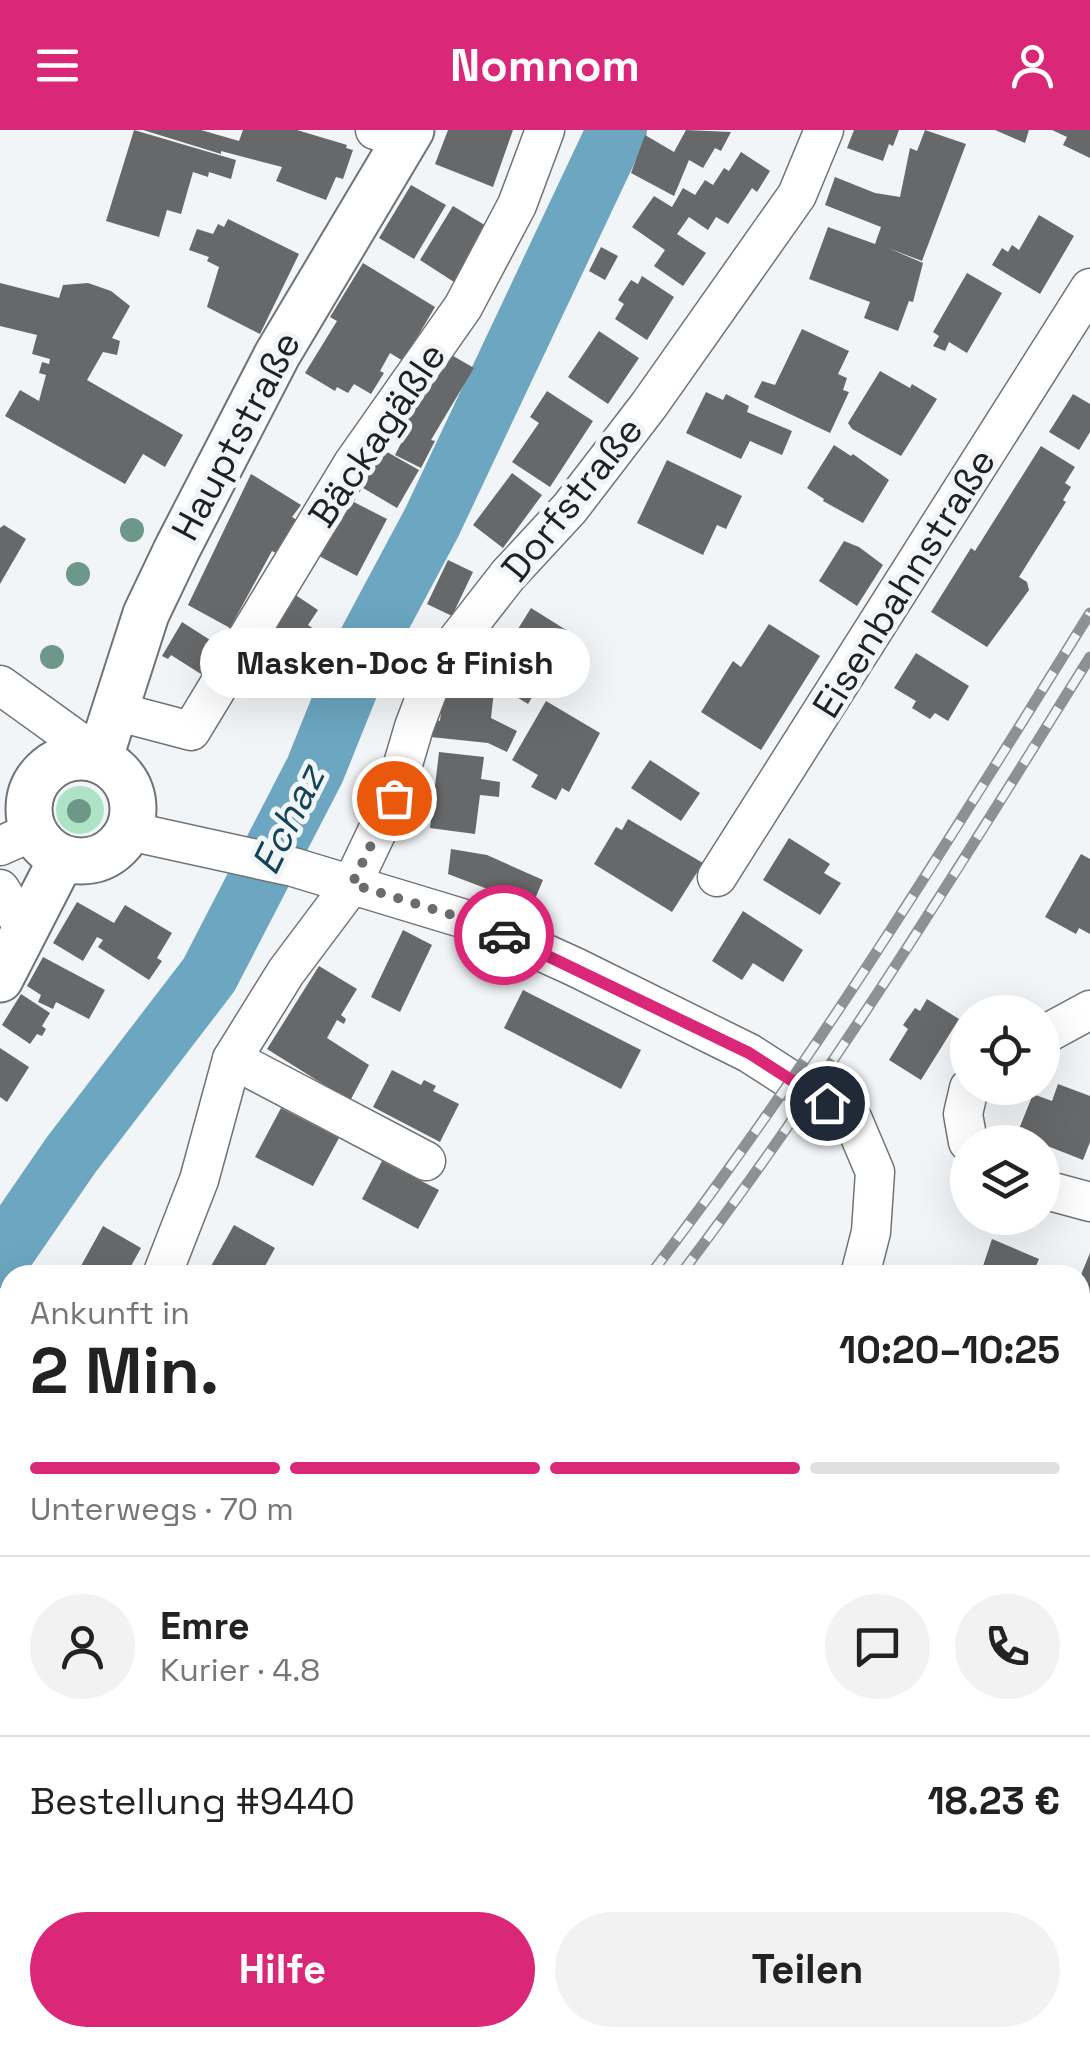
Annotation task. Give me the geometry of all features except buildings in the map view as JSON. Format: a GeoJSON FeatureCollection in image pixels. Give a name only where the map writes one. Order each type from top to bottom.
{"type":"FeatureCollection","features":[{"type":"Feature","properties":{"kind":"main road","name":"Hauptstraße"},"geometry":{"type":"LineString","coordinates":[[100,759],[146,614],[277,354],[397,133]]}},
{"type":"Feature","properties":{"kind":"main road"},"geometry":{"type":"LineString","coordinates":[[0,979],[26,930],[32,845],[29,801],[42,774],[68,759],[100,759],[125,782],[133,814],[120,844],[108,854],[78,862],[32,845]]}},
{"type":"Feature","properties":{"kind":"street","name":"Bäckagäßle"},"geometry":{"type":"LineString","coordinates":[[115,711],[191,731],[344,477],[464,307],[517,205],[545,130]]}},
{"type":"Feature","properties":{"kind":"street","name":"Dorfstraße"},"geometry":{"type":"LineString","coordinates":[[166,1265],[199,1180],[232,1059],[286,972],[352,884],[394,798],[414,727],[438,666],[508,576],[570,508],[649,405],[797,194],[824,130]]}},
{"type":"Feature","properties":{"kind":"street","name":"Eisenbahnstraße"},"geometry":{"type":"LineString","coordinates":[[717,877],[1090,288]]}},
{"type":"Feature","properties":{"kind":"street"},"geometry":{"type":"LineString","coordinates":[[0,685],[100,759]]}},
{"type":"Feature","properties":{"kind":"street"},"geometry":{"type":"LineString","coordinates":[[128,831],[293,868],[478,923],[749,1053],[853,1120],[875,1172],[871,1232],[863,1265]]}},
{"type":"Feature","properties":{"kind":"street"},"geometry":{"type":"LineString","coordinates":[[0,889],[26,930]]}},
{"type":"Feature","properties":{"kind":"street"},"geometry":{"type":"LineString","coordinates":[[1060,1026],[1090,1010]]}},
{"type":"Feature","properties":{"kind":"street"},"geometry":{"type":"LineString","coordinates":[[232,1059],[426,1160]]}},
{"type":"Feature","properties":{"kind":"street"},"geometry":{"type":"LineString","coordinates":[[1060,1194],[1090,1202]]}},
{"type":"Feature","properties":{"kind":"green space"},"geometry":{"type":"Polygon","coordinates":[[[80,786],[97,793],[104,810],[97,827],[80,834],[63,827],[56,810],[63,793],[80,786]]]}},
{"type":"Feature","properties":{"kind":"waterway","name":"Echaz"},"geometry":{"type":"LineString","coordinates":[[0,1258],[71,1155],[209,975],[315,770],[362,653],[432,522],[617,130]]}},
{"type":"Feature","properties":{"kind":"railway"},"geometry":{"type":"LineString","coordinates":[[658,1265],[823,1032],[1090,613]]}},
{"type":"Feature","properties":{"kind":"railway"},"geometry":{"type":"LineString","coordinates":[[687,1265],[841,1048],[1090,657]]}},
{"type":"Feature","properties":{"kind":"way so far"},"geometry":{"type":"LineString","coordinates":[[394,798],[352,884],[478,923],[504,935]]}},
{"type":"Feature","properties":{"kind":"place","name":"Masken-Doc & Finish"},"geometry":{"type":"Point","coordinates":[394,798]}},
{"type":"Feature","properties":{"kind":"route"},"geometry":{"type":"LineString","coordinates":[[504,935],[749,1053],[827,1103]]}}]}
